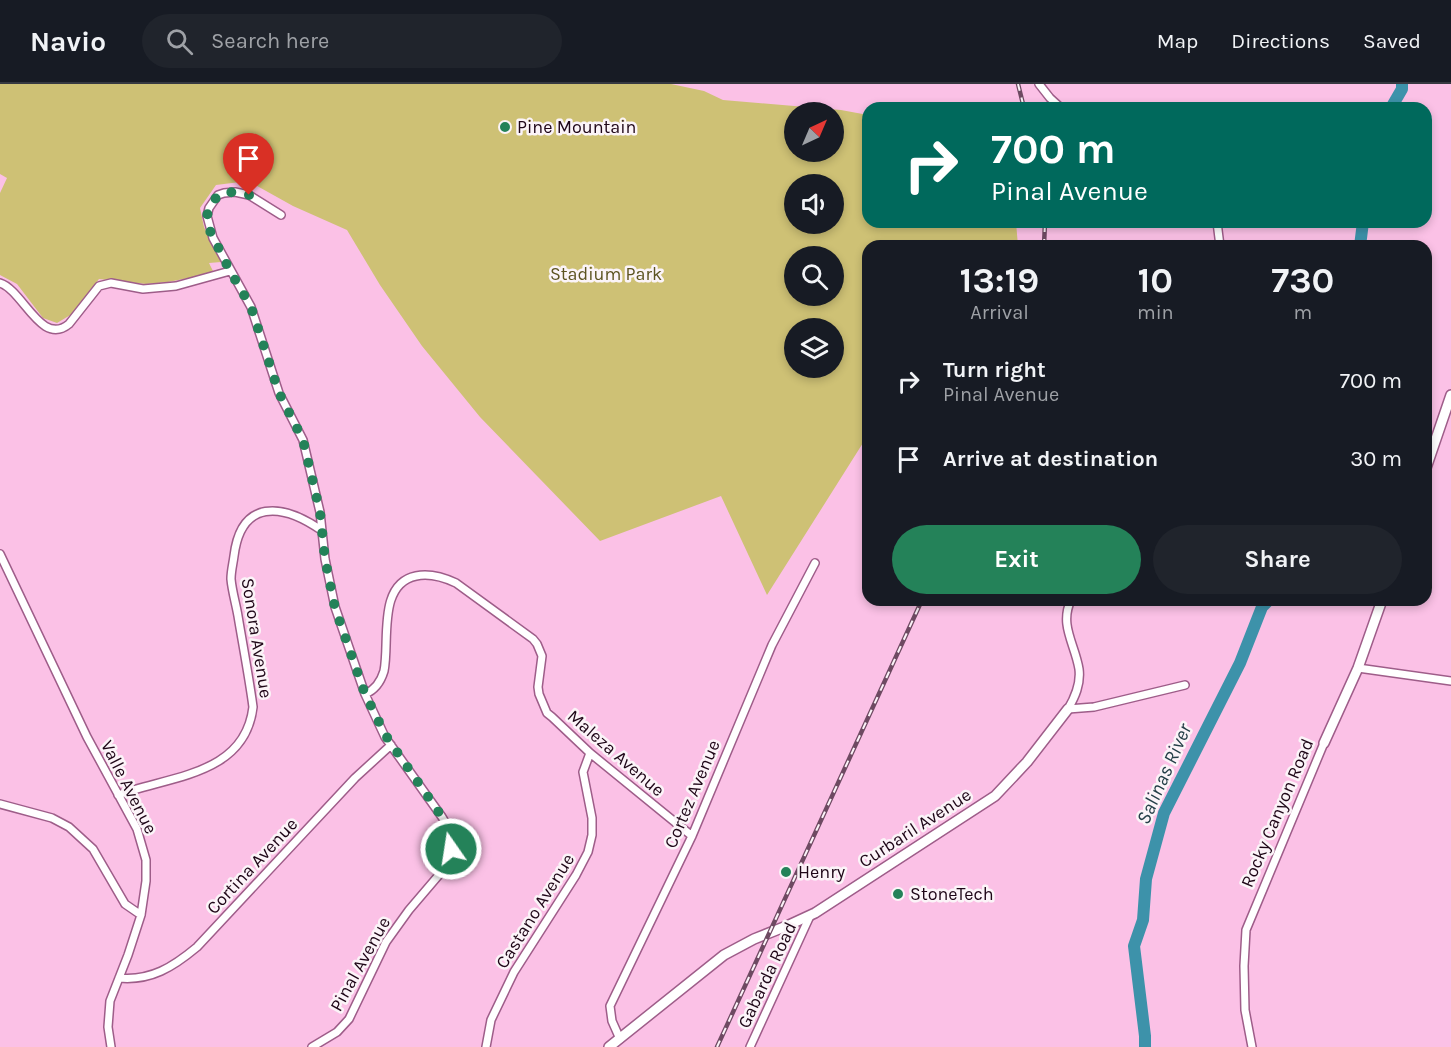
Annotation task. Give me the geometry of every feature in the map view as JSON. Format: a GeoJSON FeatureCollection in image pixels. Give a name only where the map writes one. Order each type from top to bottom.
{"type":"FeatureCollection","features":[{"type":"Feature","properties":{"kind":"street"},"geometry":{"type":"LineString","coordinates":[[1039,84],[1054,102]]}},
{"type":"Feature","properties":{"kind":"street","name":"Pinal Avenue"},"geometry":{"type":"LineString","coordinates":[[281,215],[249,195],[235,192],[224,193],[218,195],[209,208],[208,223],[230,271],[251,307],[279,393],[303,440],[320,512],[325,559],[335,608],[365,694],[391,745],[448,827],[451,842],[450,853],[440,875],[409,910],[386,942],[348,1020],[337,1032],[312,1047]]}},
{"type":"Feature","properties":{"kind":"street"},"geometry":{"type":"LineString","coordinates":[[0,283],[15,291],[37,321],[53,329],[65,328],[99,286],[111,283],[143,289],[176,286],[230,271]]}},
{"type":"Feature","properties":{"kind":"street"},"geometry":{"type":"LineString","coordinates":[[1432,450],[1451,395]]}},
{"type":"Feature","properties":{"kind":"street","name":"Sonora Avenue"},"geometry":{"type":"LineString","coordinates":[[118,795],[196,773],[222,759],[240,742],[251,718],[253,707],[231,579],[235,547],[239,536],[244,525],[255,515],[271,510],[282,510],[305,519],[321,530]]}},
{"type":"Feature","properties":{"kind":"street","name":"Valle Avenue"},"geometry":{"type":"LineString","coordinates":[[0,554],[87,737],[137,829],[146,860],[146,881],[141,915],[109,1010],[108,1027],[111,1047]]}},
{"type":"Feature","properties":{"kind":"street","name":"Cortez Avenue"},"geometry":{"type":"LineString","coordinates":[[620,1039],[612,1021],[610,1006],[692,836],[772,645],[815,562]]}},
{"type":"Feature","properties":{"kind":"street","name":"Maleza Avenue"},"geometry":{"type":"LineString","coordinates":[[365,694],[372,692],[384,671],[387,616],[394,590],[409,577],[427,574],[444,578],[456,584],[533,639],[542,656],[538,687],[547,713],[590,753],[692,836]]}},
{"type":"Feature","properties":{"kind":"street"},"geometry":{"type":"LineString","coordinates":[[1068,710],[1077,691],[1079,678],[1079,669],[1066,627],[1069,606]]}},
{"type":"Feature","properties":{"kind":"street","name":"Rocky Canyon Road"},"geometry":{"type":"LineString","coordinates":[[1252,1047],[1245,1010],[1244,966],[1248,921],[1358,668],[1380,606]]}},
{"type":"Feature","properties":{"kind":"street"},"geometry":{"type":"LineString","coordinates":[[1358,668],[1451,681]]}},
{"type":"Feature","properties":{"kind":"street"},"geometry":{"type":"LineString","coordinates":[[1068,710],[1094,707],[1185,685]]}},
{"type":"Feature","properties":{"kind":"street","name":"Curbaril Avenue"},"geometry":{"type":"LineString","coordinates":[[609,1047],[724,955],[754,939],[810,915],[995,796],[1027,762],[1068,710]]}},
{"type":"Feature","properties":{"kind":"street","name":"Cortina Avenue"},"geometry":{"type":"LineString","coordinates":[[119,978],[137,978],[160,973],[197,947],[355,778],[391,745]]}},
{"type":"Feature","properties":{"kind":"street","name":"Castano Avenue"},"geometry":{"type":"LineString","coordinates":[[486,1047],[491,1020],[514,972],[576,875],[588,852],[592,836],[592,818],[583,772],[590,753]]}},
{"type":"Feature","properties":{"kind":"street"},"geometry":{"type":"LineString","coordinates":[[0,804],[52,818],[69,826],[93,849],[125,904],[141,915]]}},
{"type":"Feature","properties":{"kind":"street","name":"Gabarda Road"},"geometry":{"type":"LineString","coordinates":[[750,1047],[810,915]]}},
{"type":"Feature","properties":{"kind":"green space","name":"Stadium Park"},"geometry":{"type":"Polygon","coordinates":[[[0,84],[671,84],[704,91],[723,100],[784,105],[784,162],[844,162],[844,111],[862,114],[862,228],[1016,228],[1018,240],[862,240],[862,445],[767,595],[721,496],[600,541],[480,417],[422,346],[380,285],[347,230],[293,206],[248,181],[216,185],[200,208],[204,227],[221,262],[209,263],[214,273],[146,284],[99,279],[72,314],[57,323],[43,318],[17,284],[0,275],[0,193],[7,178],[0,174],[0,84]]]}},
{"type":"Feature","properties":{"kind":"waterway","name":"Salinas River"},"geometry":{"type":"LineString","coordinates":[[1394,102],[1402,89],[1402,84]]}},
{"type":"Feature","properties":{"kind":"waterway","name":"Salinas River"},"geometry":{"type":"LineString","coordinates":[[1361,240],[1362,228]]}},
{"type":"Feature","properties":{"kind":"waterway","name":"Salinas River"},"geometry":{"type":"LineString","coordinates":[[1145,1047],[1134,946],[1143,920],[1146,879],[1164,813],[1240,663],[1263,606]]}},
{"type":"Feature","properties":{"kind":"railway"},"geometry":{"type":"LineString","coordinates":[[1018,84],[1022,102]]}},
{"type":"Feature","properties":{"kind":"railway"},"geometry":{"type":"LineString","coordinates":[[1044,240],[1045,228]]}},
{"type":"Feature","properties":{"kind":"railway"},"geometry":{"type":"LineString","coordinates":[[717,1047],[919,606]]}},
{"type":"Feature","properties":{"kind":"place","name":"Pine Mountain"},"geometry":{"type":"Point","coordinates":[505,127]}},
{"type":"Feature","properties":{"kind":"place","name":"Henry"},"geometry":{"type":"Point","coordinates":[786,872]}},
{"type":"Feature","properties":{"kind":"place","name":"StoneTech"},"geometry":{"type":"Point","coordinates":[898,894]}},
{"type":"Feature","properties":{"kind":"route"},"geometry":{"type":"LineString","coordinates":[[249,195],[235,192],[218,195],[209,208],[207,216],[209,229],[251,307],[279,393],[303,440],[320,512],[325,559],[335,608],[365,694],[386,736],[448,827],[451,849]]}}]}
